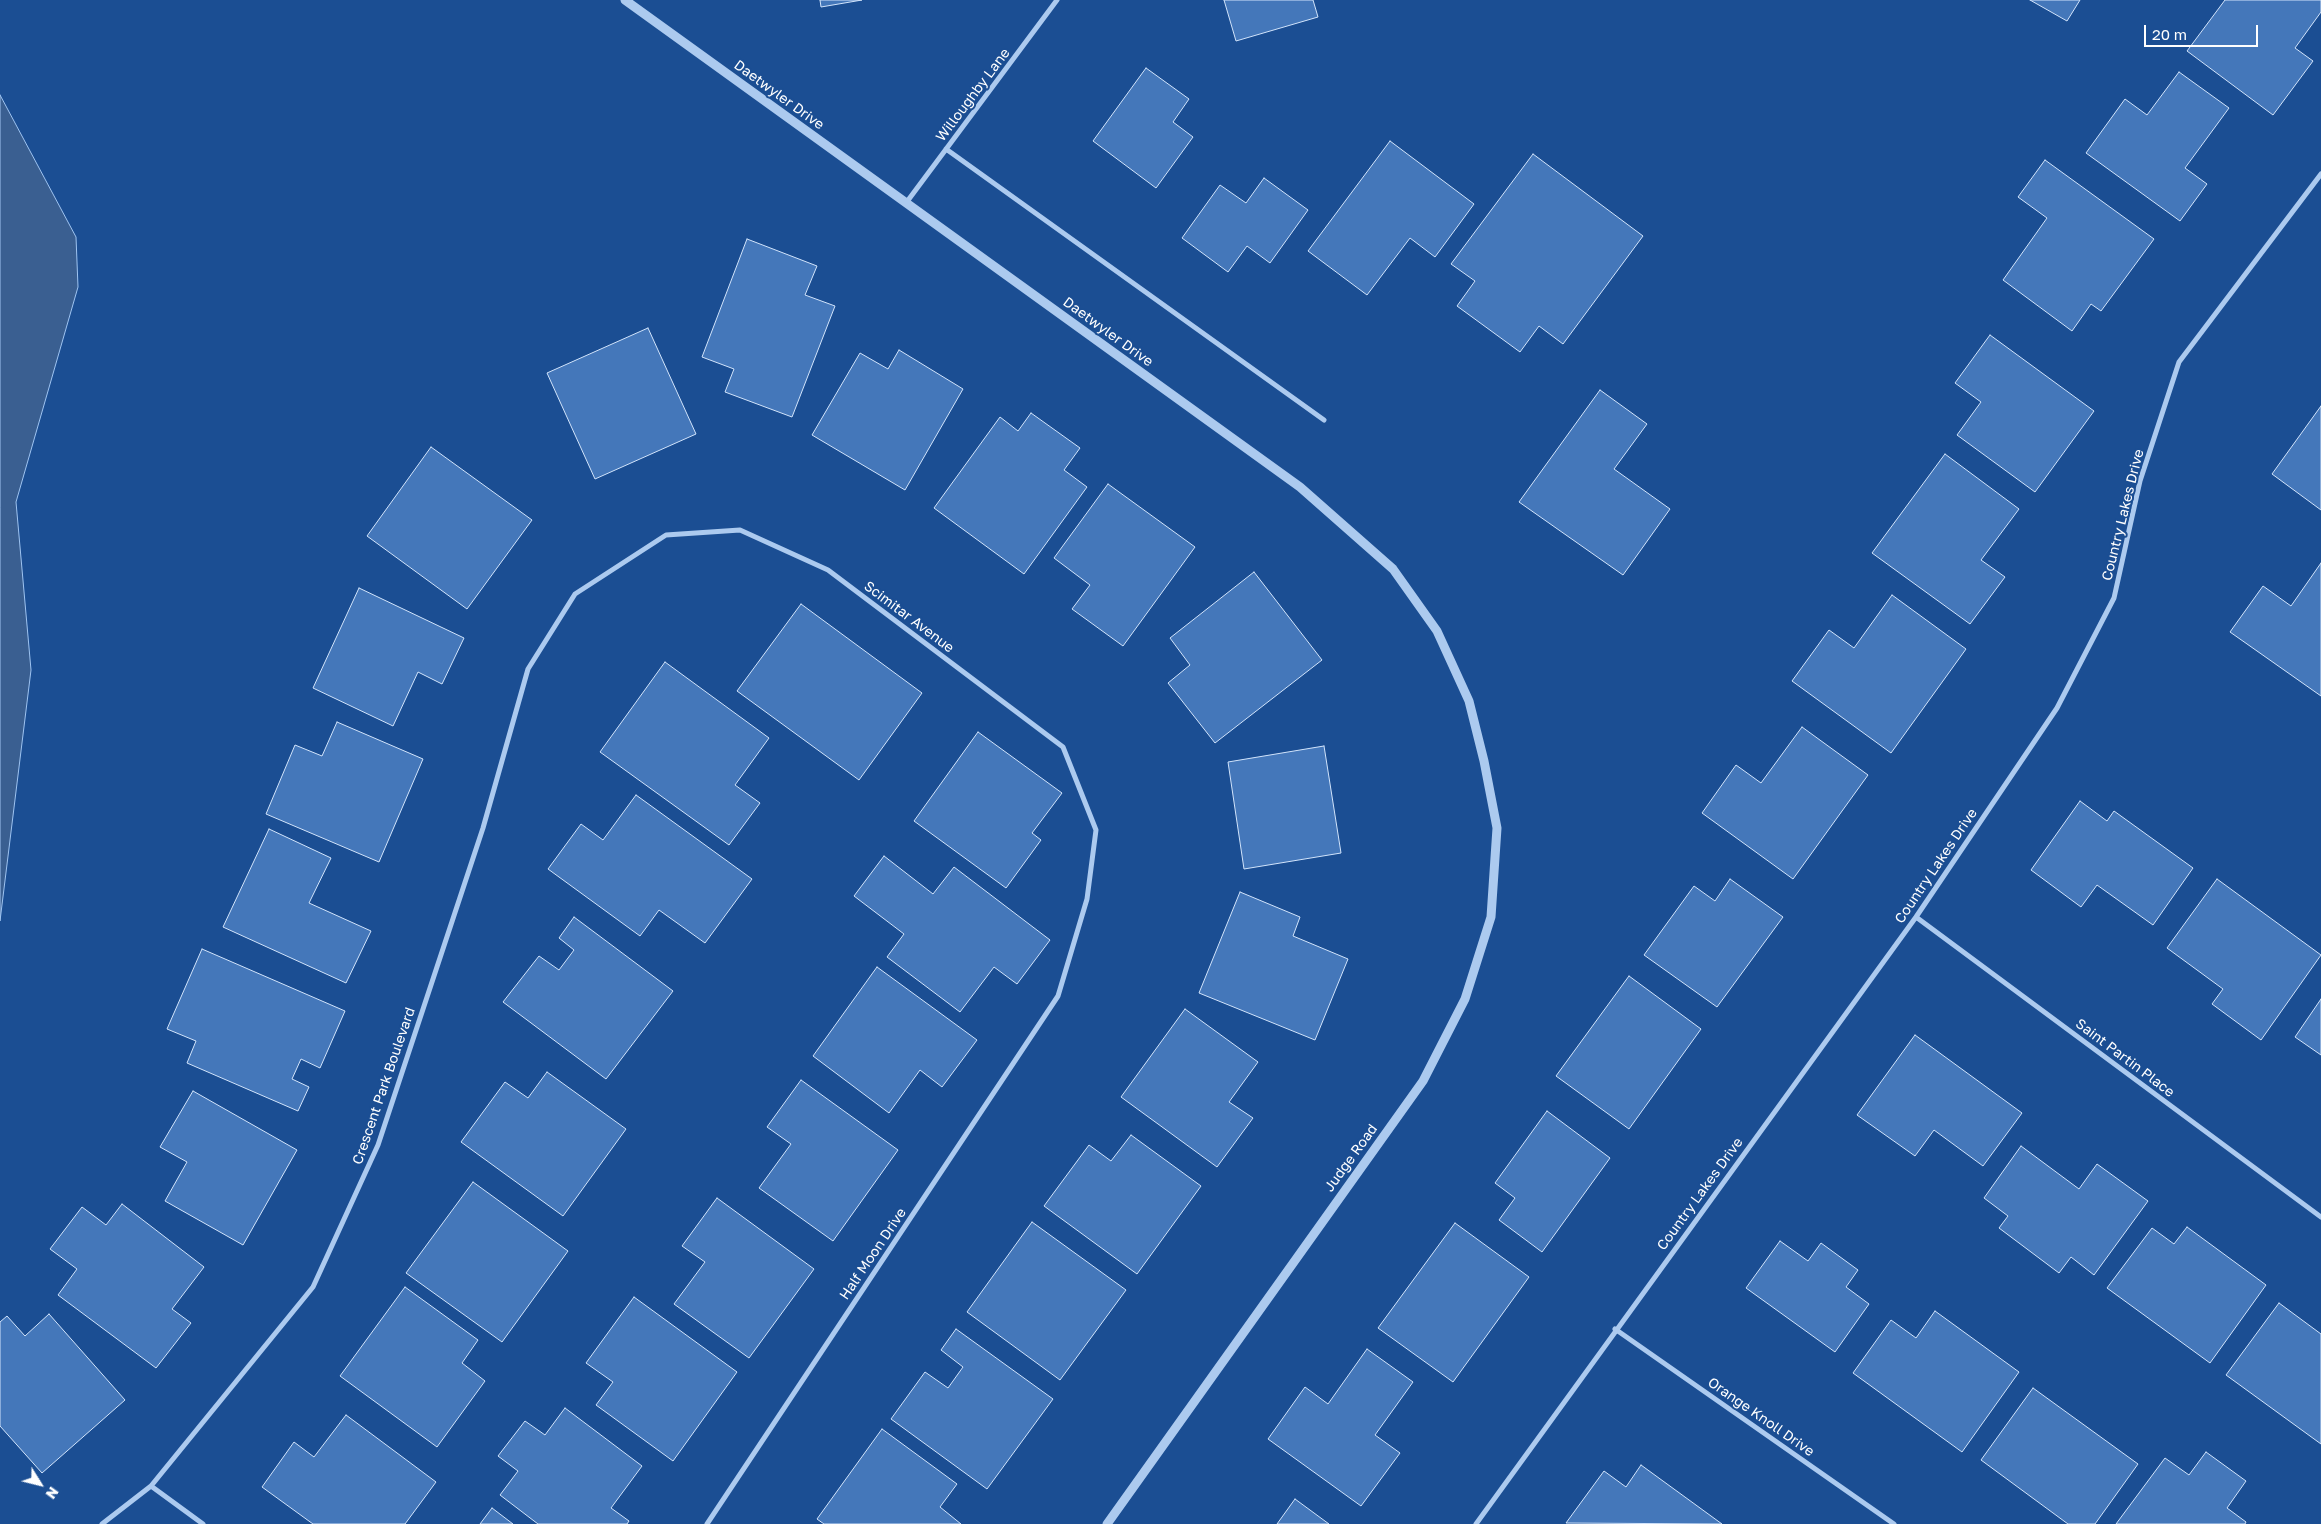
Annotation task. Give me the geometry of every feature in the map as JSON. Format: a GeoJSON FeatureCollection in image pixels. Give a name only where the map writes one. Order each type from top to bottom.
{"type":"FeatureCollection","features":[{"type":"Feature","properties":{"kind":"street","name":"Daetwyler Drive"},"geometry":{"type":"LineString","coordinates":[[624,0],[1300,487],[1393,569],[1437,631],[1469,701],[1484,762]]}},
{"type":"Feature","properties":{"kind":"street","name":"Willoughby Lane"},"geometry":{"type":"LineString","coordinates":[[906,203],[1057,0]]}},
{"type":"Feature","properties":{"kind":"street"},"geometry":{"type":"LineString","coordinates":[[946,149],[1324,420]]}},
{"type":"Feature","properties":{"kind":"street","name":"Country Lakes Drive"},"geometry":{"type":"LineString","coordinates":[[1476,1524],[1615,1329],[1916,917],[2057,708],[2114,598],[2140,481],[2179,362],[2321,174]]}},
{"type":"Feature","properties":{"kind":"street","name":"Scimitar Avenue"},"geometry":{"type":"LineString","coordinates":[[528,669],[575,594],[666,535],[740,530],[828,570],[1063,747],[1096,830],[1087,899],[1058,996]]}},
{"type":"Feature","properties":{"kind":"street","name":"Crescent Park Boulevard"},"geometry":{"type":"LineString","coordinates":[[102,1524],[150,1486],[313,1287],[378,1145],[483,828],[528,669]]}},
{"type":"Feature","properties":{"kind":"street","name":"Judge Road"},"geometry":{"type":"LineString","coordinates":[[1107,1524],[1423,1082],[1465,999],[1491,917],[1496,828],[1484,762]]}},
{"type":"Feature","properties":{"kind":"street","name":"Saint Partin Place"},"geometry":{"type":"LineString","coordinates":[[1916,917],[2321,1217]]}},
{"type":"Feature","properties":{"kind":"street","name":"Half Moon Drive"},"geometry":{"type":"LineString","coordinates":[[707,1524],[1058,996]]}},
{"type":"Feature","properties":{"kind":"street","name":"Orange Knoll Drive"},"geometry":{"type":"LineString","coordinates":[[1615,1329],[1894,1524]]}},
{"type":"Feature","properties":{"kind":"street"},"geometry":{"type":"LineString","coordinates":[[150,1486],[202,1524]]}},
{"type":"Feature","properties":{"kind":"water"},"geometry":{"type":"Polygon","coordinates":[[[0,95],[76,237],[78,287],[16,502],[31,670],[0,921],[0,95]]]}},
{"type":"Feature","properties":{"kind":"building"},"geometry":{"type":"Polygon","coordinates":[[[820,0],[862,0],[821,7],[820,0]]]}},
{"type":"Feature","properties":{"kind":"building"},"geometry":{"type":"Polygon","coordinates":[[[1224,0],[1313,0],[1318,17],[1236,41],[1224,0]]]}},
{"type":"Feature","properties":{"kind":"building"},"geometry":{"type":"Polygon","coordinates":[[[2030,0],[2080,0],[2067,21],[2030,0]]]}},
{"type":"Feature","properties":{"kind":"building"},"geometry":{"type":"Polygon","coordinates":[[[2225,0],[2321,0],[2321,12],[2295,48],[2313,61],[2273,115],[2187,51],[2225,0]]]}},
{"type":"Feature","properties":{"kind":"building"},"geometry":{"type":"Polygon","coordinates":[[[1146,68],[1189,99],[1173,122],[1193,137],[1156,188],[1093,141],[1146,68]]]}},
{"type":"Feature","properties":{"kind":"building"},"geometry":{"type":"Polygon","coordinates":[[[2179,72],[2229,108],[2185,168],[2207,184],[2180,221],[2086,153],[2125,99],[2147,115],[2179,72]]]}},
{"type":"Feature","properties":{"kind":"building"},"geometry":{"type":"Polygon","coordinates":[[[1390,141],[1474,204],[1435,257],[1410,238],[1367,295],[1308,251],[1390,141]]]}},
{"type":"Feature","properties":{"kind":"building"},"geometry":{"type":"Polygon","coordinates":[[[1533,154],[1643,236],[1563,344],[1539,326],[1520,352],[1457,306],[1475,281],[1451,264],[1533,154]]]}},
{"type":"Feature","properties":{"kind":"building"},"geometry":{"type":"Polygon","coordinates":[[[2045,160],[2154,239],[2101,311],[2091,304],[2072,331],[2003,280],[2047,218],[2018,197],[2045,160]]]}},
{"type":"Feature","properties":{"kind":"building"},"geometry":{"type":"Polygon","coordinates":[[[1264,178],[1308,210],[1270,263],[1247,246],[1228,272],[1182,238],[1220,185],[1246,203],[1264,178]]]}},
{"type":"Feature","properties":{"kind":"building"},"geometry":{"type":"Polygon","coordinates":[[[747,239],[817,266],[805,295],[835,306],[792,417],[725,392],[734,369],[702,357],[747,239]]]}},
{"type":"Feature","properties":{"kind":"building"},"geometry":{"type":"Polygon","coordinates":[[[648,328],[696,434],[595,479],[547,373],[648,328]]]}},
{"type":"Feature","properties":{"kind":"building"},"geometry":{"type":"Polygon","coordinates":[[[1990,335],[2094,411],[2035,492],[1957,435],[1981,402],[1955,383],[1990,335]]]}},
{"type":"Feature","properties":{"kind":"building"},"geometry":{"type":"Polygon","coordinates":[[[899,350],[963,389],[905,490],[812,435],[860,353],[888,369],[899,350]]]}},
{"type":"Feature","properties":{"kind":"building"},"geometry":{"type":"Polygon","coordinates":[[[1600,390],[1647,424],[1614,469],[1670,509],[1623,575],[1519,502],[1600,390]]]}},
{"type":"Feature","properties":{"kind":"building"},"geometry":{"type":"Polygon","coordinates":[[[2321,406],[2321,510],[2272,474],[2321,406]]]}},
{"type":"Feature","properties":{"kind":"building"},"geometry":{"type":"Polygon","coordinates":[[[1031,413],[1080,448],[1064,470],[1087,487],[1024,574],[934,508],[1000,417],[1018,431],[1031,413]]]}},
{"type":"Feature","properties":{"kind":"building"},"geometry":{"type":"Polygon","coordinates":[[[431,447],[532,520],[467,609],[367,536],[431,447]]]}},
{"type":"Feature","properties":{"kind":"building"},"geometry":{"type":"Polygon","coordinates":[[[1945,454],[2019,509],[1981,560],[2005,577],[1970,624],[1872,553],[1945,454]]]}},
{"type":"Feature","properties":{"kind":"building"},"geometry":{"type":"Polygon","coordinates":[[[1108,484],[1195,547],[1123,646],[1072,609],[1090,585],[1054,558],[1108,484]]]}},
{"type":"Feature","properties":{"kind":"building"},"geometry":{"type":"Polygon","coordinates":[[[2321,563],[2321,696],[2230,632],[2263,586],[2291,606],[2321,563]]]}},
{"type":"Feature","properties":{"kind":"building"},"geometry":{"type":"Polygon","coordinates":[[[1254,572],[1322,660],[1215,743],[1168,683],[1190,665],[1170,638],[1254,572]]]}},
{"type":"Feature","properties":{"kind":"building"},"geometry":{"type":"Polygon","coordinates":[[[359,588],[464,638],[442,684],[418,672],[393,726],[313,688],[359,588]]]}},
{"type":"Feature","properties":{"kind":"building"},"geometry":{"type":"Polygon","coordinates":[[[1892,595],[1966,649],[1891,753],[1792,681],[1829,630],[1854,648],[1892,595]]]}},
{"type":"Feature","properties":{"kind":"building"},"geometry":{"type":"Polygon","coordinates":[[[801,604],[922,693],[859,780],[737,691],[801,604]]]}},
{"type":"Feature","properties":{"kind":"building"},"geometry":{"type":"Polygon","coordinates":[[[665,662],[769,738],[735,785],[760,803],[729,845],[600,752],[665,662]]]}},
{"type":"Feature","properties":{"kind":"building"},"geometry":{"type":"Polygon","coordinates":[[[337,722],[423,759],[379,862],[266,814],[295,745],[322,756],[337,722]]]}},
{"type":"Feature","properties":{"kind":"building"},"geometry":{"type":"Polygon","coordinates":[[[1802,727],[1868,775],[1793,879],[1702,813],[1736,765],[1761,783],[1802,727]]]}},
{"type":"Feature","properties":{"kind":"building"},"geometry":{"type":"Polygon","coordinates":[[[978,732],[1062,793],[1032,833],[1041,840],[1006,888],[914,821],[978,732]]]}},
{"type":"Feature","properties":{"kind":"building"},"geometry":{"type":"Polygon","coordinates":[[[1324,746],[1341,853],[1244,869],[1228,762],[1324,746]]]}},
{"type":"Feature","properties":{"kind":"building"},"geometry":{"type":"Polygon","coordinates":[[[636,795],[752,879],[705,943],[659,910],[640,936],[548,869],[581,824],[603,840],[636,795]]]}},
{"type":"Feature","properties":{"kind":"building"},"geometry":{"type":"Polygon","coordinates":[[[2080,801],[2107,821],[2114,811],[2193,868],[2153,925],[2097,885],[2081,907],[2031,870],[2080,801]]]}},
{"type":"Feature","properties":{"kind":"building"},"geometry":{"type":"Polygon","coordinates":[[[269,829],[331,858],[309,903],[371,931],[346,983],[223,927],[269,829]]]}},
{"type":"Feature","properties":{"kind":"building"},"geometry":{"type":"Polygon","coordinates":[[[884,856],[933,894],[954,867],[1050,940],[1017,984],[994,967],[960,1012],[887,957],[904,934],[854,896],[884,856]]]}},
{"type":"Feature","properties":{"kind":"building"},"geometry":{"type":"Polygon","coordinates":[[[1730,879],[1783,917],[1717,1007],[1644,955],[1694,886],[1715,901],[1730,879]]]}},
{"type":"Feature","properties":{"kind":"building"},"geometry":{"type":"Polygon","coordinates":[[[2217,879],[2321,955],[2261,1040],[2212,1004],[2223,989],[2167,948],[2217,879]]]}},
{"type":"Feature","properties":{"kind":"building"},"geometry":{"type":"Polygon","coordinates":[[[1240,892],[1300,917],[1293,936],[1348,959],[1315,1040],[1199,993],[1240,892]]]}},
{"type":"Feature","properties":{"kind":"building"},"geometry":{"type":"Polygon","coordinates":[[[574,917],[673,991],[606,1079],[503,1002],[539,956],[559,970],[574,950],[559,938],[574,917]]]}},
{"type":"Feature","properties":{"kind":"building"},"geometry":{"type":"Polygon","coordinates":[[[202,949],[345,1011],[320,1068],[301,1059],[292,1079],[309,1087],[298,1111],[187,1063],[196,1041],[167,1029],[202,949]]]}},
{"type":"Feature","properties":{"kind":"building"},"geometry":{"type":"Polygon","coordinates":[[[877,967],[977,1040],[942,1087],[920,1070],[889,1113],[813,1056],[877,967]]]}},
{"type":"Feature","properties":{"kind":"building"},"geometry":{"type":"Polygon","coordinates":[[[1629,976],[1701,1029],[1629,1129],[1556,1076],[1629,976]]]}},
{"type":"Feature","properties":{"kind":"building"},"geometry":{"type":"Polygon","coordinates":[[[2321,999],[2321,1055],[2295,1037],[2321,999]]]}},
{"type":"Feature","properties":{"kind":"building"},"geometry":{"type":"Polygon","coordinates":[[[1185,1009],[1258,1062],[1229,1102],[1253,1118],[1217,1167],[1121,1097],[1185,1009]]]}},
{"type":"Feature","properties":{"kind":"building"},"geometry":{"type":"Polygon","coordinates":[[[1915,1035],[2022,1113],[1983,1166],[1934,1130],[1915,1156],[1857,1115],[1915,1035]]]}},
{"type":"Feature","properties":{"kind":"building"},"geometry":{"type":"Polygon","coordinates":[[[547,1072],[626,1129],[563,1216],[461,1142],[505,1082],[528,1098],[547,1072]]]}},
{"type":"Feature","properties":{"kind":"building"},"geometry":{"type":"Polygon","coordinates":[[[801,1080],[898,1150],[833,1241],[759,1188],[791,1144],[767,1127],[801,1080]]]}},
{"type":"Feature","properties":{"kind":"building"},"geometry":{"type":"Polygon","coordinates":[[[193,1091],[297,1150],[243,1245],[165,1201],[187,1162],[160,1147],[193,1091]]]}},
{"type":"Feature","properties":{"kind":"building"},"geometry":{"type":"Polygon","coordinates":[[[1547,1111],[1610,1158],[1542,1252],[1499,1220],[1515,1198],[1495,1183],[1547,1111]]]}},
{"type":"Feature","properties":{"kind":"building"},"geometry":{"type":"Polygon","coordinates":[[[1131,1135],[1201,1186],[1137,1274],[1044,1206],[1089,1145],[1111,1161],[1131,1135]]]}},
{"type":"Feature","properties":{"kind":"building"},"geometry":{"type":"Polygon","coordinates":[[[2021,1146],[2079,1189],[2097,1164],[2148,1201],[2094,1275],[2071,1257],[2059,1273],[1999,1228],[2008,1216],[1984,1198],[2021,1146]]]}},
{"type":"Feature","properties":{"kind":"building"},"geometry":{"type":"Polygon","coordinates":[[[473,1182],[568,1251],[502,1342],[406,1273],[473,1182]]]}},
{"type":"Feature","properties":{"kind":"building"},"geometry":{"type":"Polygon","coordinates":[[[717,1198],[814,1269],[749,1358],[674,1304],[705,1262],[682,1246],[717,1198]]]}},
{"type":"Feature","properties":{"kind":"building"},"geometry":{"type":"Polygon","coordinates":[[[122,1204],[204,1267],[172,1309],[191,1323],[156,1368],[58,1295],[77,1269],[50,1249],[82,1207],[106,1225],[122,1204]]]}},
{"type":"Feature","properties":{"kind":"building"},"geometry":{"type":"Polygon","coordinates":[[[1032,1222],[1126,1290],[1060,1380],[967,1312],[1032,1222]]]}},
{"type":"Feature","properties":{"kind":"building"},"geometry":{"type":"Polygon","coordinates":[[[1455,1223],[1529,1277],[1453,1382],[1378,1328],[1455,1223]]]}},
{"type":"Feature","properties":{"kind":"building"},"geometry":{"type":"Polygon","coordinates":[[[2187,1227],[2266,1285],[2210,1363],[2107,1288],[2152,1228],[2174,1244],[2187,1227]]]}},
{"type":"Feature","properties":{"kind":"building"},"geometry":{"type":"Polygon","coordinates":[[[1780,1241],[1808,1261],[1821,1243],[1858,1270],[1846,1287],[1869,1304],[1835,1352],[1746,1288],[1780,1241]]]}},
{"type":"Feature","properties":{"kind":"building"},"geometry":{"type":"Polygon","coordinates":[[[405,1287],[478,1340],[462,1363],[485,1381],[437,1447],[340,1376],[405,1287]]]}},
{"type":"Feature","properties":{"kind":"building"},"geometry":{"type":"Polygon","coordinates":[[[634,1297],[737,1372],[673,1461],[596,1405],[613,1382],[586,1363],[634,1297]]]}},
{"type":"Feature","properties":{"kind":"building"},"geometry":{"type":"Polygon","coordinates":[[[2279,1303],[2321,1334],[2321,1444],[2226,1375],[2279,1303]]]}},
{"type":"Feature","properties":{"kind":"building"},"geometry":{"type":"Polygon","coordinates":[[[1935,1311],[2019,1372],[1962,1452],[1853,1373],[1891,1320],[1916,1338],[1935,1311]]]}},
{"type":"Feature","properties":{"kind":"building"},"geometry":{"type":"Polygon","coordinates":[[[49,1314],[125,1400],[42,1473],[0,1426],[0,1322],[7,1316],[25,1336],[49,1314]]]}},
{"type":"Feature","properties":{"kind":"building"},"geometry":{"type":"Polygon","coordinates":[[[956,1329],[1053,1399],[987,1489],[891,1419],[925,1372],[948,1388],[963,1367],[941,1350],[956,1329]]]}},
{"type":"Feature","properties":{"kind":"building"},"geometry":{"type":"Polygon","coordinates":[[[1367,1349],[1413,1382],[1375,1435],[1400,1453],[1361,1506],[1268,1439],[1305,1387],[1328,1404],[1367,1349]]]}},
{"type":"Feature","properties":{"kind":"building"},"geometry":{"type":"Polygon","coordinates":[[[2033,1388],[2138,1464],[2095,1524],[2068,1524],[1981,1460],[2033,1388]]]}},
{"type":"Feature","properties":{"kind":"building"},"geometry":{"type":"Polygon","coordinates":[[[565,1408],[642,1466],[611,1508],[629,1521],[627,1524],[538,1524],[500,1495],[518,1471],[498,1456],[525,1421],[545,1435],[565,1408]]]}},
{"type":"Feature","properties":{"kind":"building"},"geometry":{"type":"Polygon","coordinates":[[[346,1415],[436,1482],[405,1524],[313,1524],[262,1487],[294,1442],[314,1457],[346,1415]]]}},
{"type":"Feature","properties":{"kind":"building"},"geometry":{"type":"Polygon","coordinates":[[[882,1429],[957,1484],[940,1507],[961,1524],[824,1524],[817,1519],[882,1429]]]}},
{"type":"Feature","properties":{"kind":"building"},"geometry":{"type":"Polygon","coordinates":[[[2206,1452],[2246,1481],[2227,1508],[2246,1522],[2245,1524],[2116,1524],[2165,1458],[2189,1475],[2206,1452]]]}},
{"type":"Feature","properties":{"kind":"building"},"geometry":{"type":"Polygon","coordinates":[[[1641,1465],[1722,1524],[1566,1523],[1604,1471],[1626,1487],[1641,1465]]]}},
{"type":"Feature","properties":{"kind":"building"},"geometry":{"type":"Polygon","coordinates":[[[1295,1499],[1329,1524],[1277,1524],[1295,1499]]]}},
{"type":"Feature","properties":{"kind":"building"},"geometry":{"type":"Polygon","coordinates":[[[492,1508],[513,1524],[480,1524],[492,1508]]]}}]}
